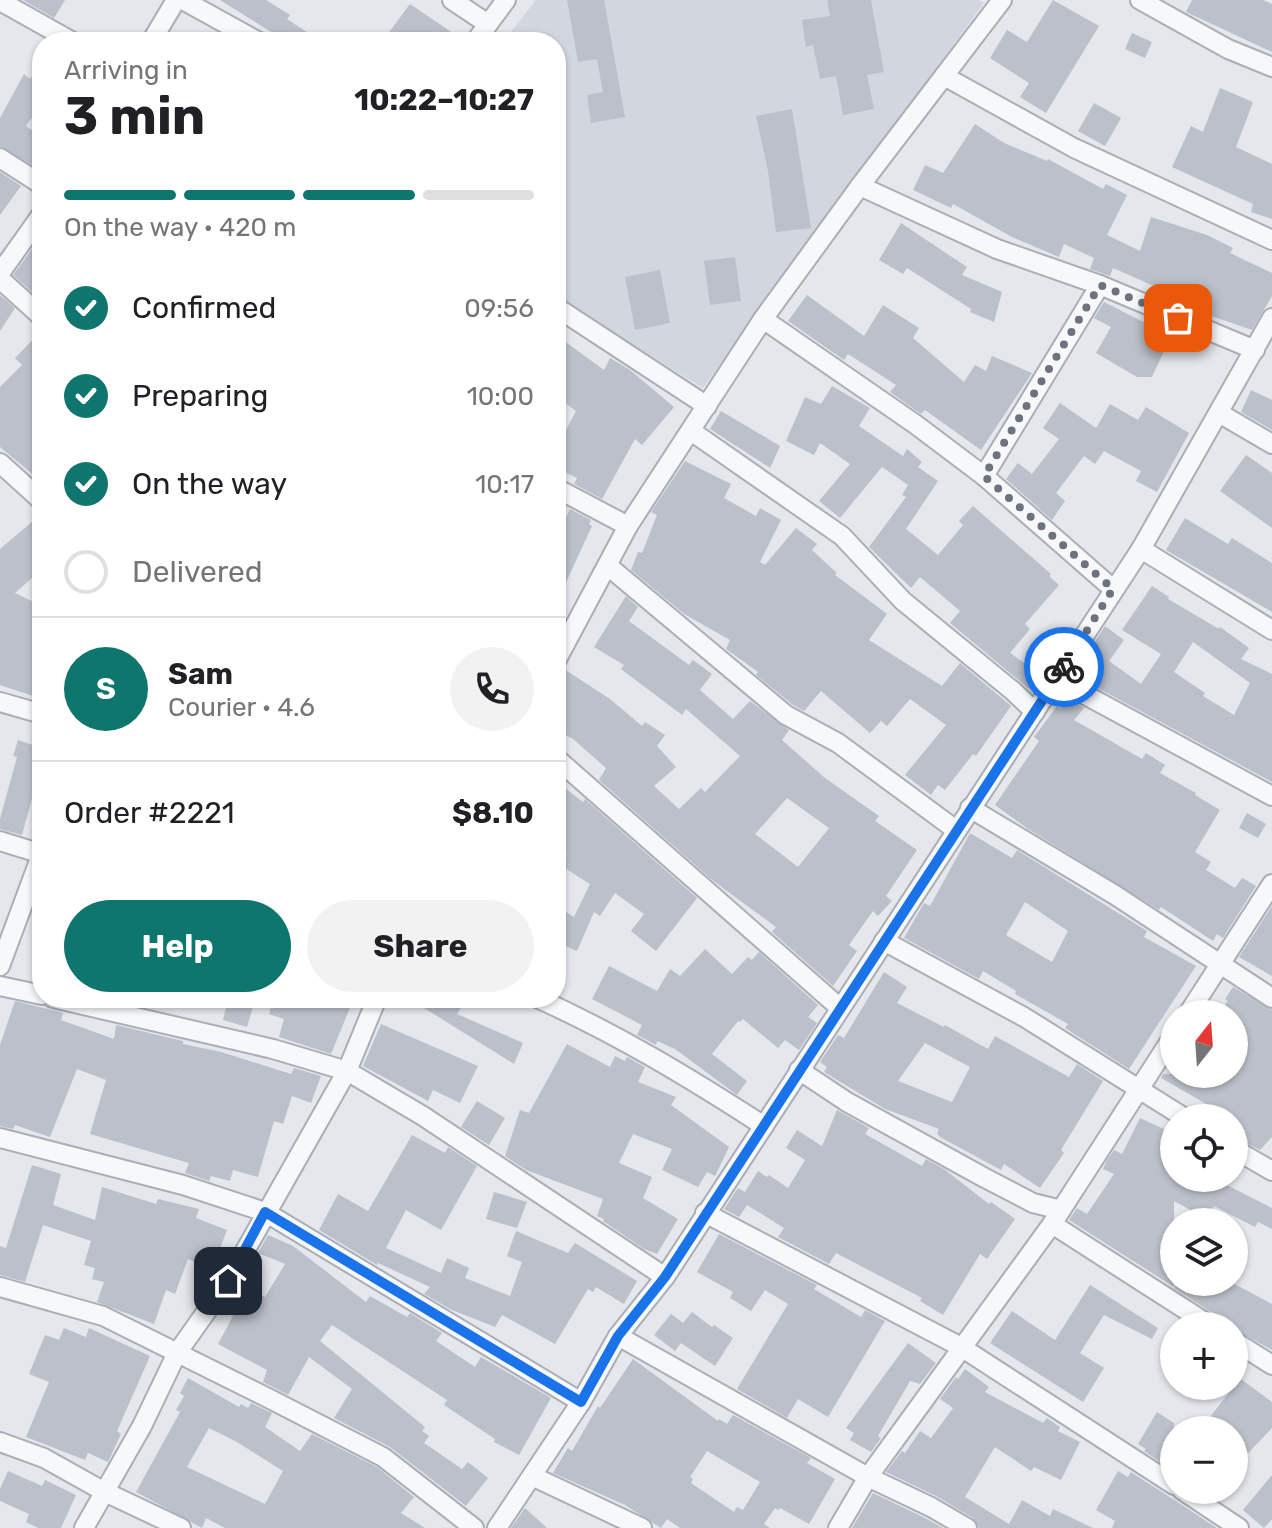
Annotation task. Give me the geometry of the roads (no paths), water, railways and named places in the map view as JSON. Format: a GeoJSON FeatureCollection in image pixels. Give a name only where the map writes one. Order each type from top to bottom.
{"type":"FeatureCollection","features":[{"type":"Feature","properties":{"kind":"street"},"geometry":{"type":"LineString","coordinates":[[157,32],[176,0]]}},
{"type":"Feature","properties":{"kind":"street"},"geometry":{"type":"LineString","coordinates":[[183,0],[241,32]]}},
{"type":"Feature","properties":{"kind":"street"},"geometry":{"type":"LineString","coordinates":[[452,0],[488,24]]}},
{"type":"Feature","properties":{"kind":"street"},"geometry":{"type":"LineString","coordinates":[[482,32],[506,0]]}},
{"type":"Feature","properties":{"kind":"street"},"geometry":{"type":"LineString","coordinates":[[566,643],[628,526],[763,319],[1002,0]]}},
{"type":"Feature","properties":{"kind":"street"},"geometry":{"type":"LineString","coordinates":[[1140,0],[1228,49],[1272,67]]}},
{"type":"Feature","properties":{"kind":"street"},"geometry":{"type":"LineString","coordinates":[[0,1],[55,32]]}},
{"type":"Feature","properties":{"kind":"street"},"geometry":{"type":"LineString","coordinates":[[944,76],[1074,148],[1272,240]]}},
{"type":"Feature","properties":{"kind":"street"},"geometry":{"type":"LineString","coordinates":[[0,158],[32,179]]}},
{"type":"Feature","properties":{"kind":"street"},"geometry":{"type":"LineString","coordinates":[[860,186],[997,249],[1100,285],[1255,350]]}},
{"type":"Feature","properties":{"kind":"street"},"geometry":{"type":"LineString","coordinates":[[0,273],[32,228]]}},
{"type":"Feature","properties":{"kind":"street"},"geometry":{"type":"LineString","coordinates":[[0,279],[32,308]]}},
{"type":"Feature","properties":{"kind":"street"},"geometry":{"type":"LineString","coordinates":[[984,476],[1100,285]]}},
{"type":"Feature","properties":{"kind":"street"},"geometry":{"type":"LineString","coordinates":[[566,314],[707,406]]}},
{"type":"Feature","properties":{"kind":"street"},"geometry":{"type":"LineString","coordinates":[[497,1528],[581,1402],[618,1336],[665,1277],[1141,549],[1272,318]]}},
{"type":"Feature","properties":{"kind":"street"},"geometry":{"type":"LineString","coordinates":[[763,319],[915,424],[984,476],[1113,589]]}},
{"type":"Feature","properties":{"kind":"street"},"geometry":{"type":"LineString","coordinates":[[1219,413],[1272,444]]}},
{"type":"Feature","properties":{"kind":"street"},"geometry":{"type":"LineString","coordinates":[[691,431],[842,536],[903,601],[1035,712]]}},
{"type":"Feature","properties":{"kind":"street"},"geometry":{"type":"LineString","coordinates":[[0,463],[32,492]]}},
{"type":"Feature","properties":{"kind":"street"},"geometry":{"type":"LineString","coordinates":[[566,493],[628,526]]}},
{"type":"Feature","properties":{"kind":"street"},"geometry":{"type":"LineString","coordinates":[[1141,549],[1272,630]]}},
{"type":"Feature","properties":{"kind":"street"},"geometry":{"type":"LineString","coordinates":[[608,566],[786,715],[838,743],[956,830]]}},
{"type":"Feature","properties":{"kind":"street"},"geometry":{"type":"LineString","coordinates":[[1056,679],[1272,796]]}},
{"type":"Feature","properties":{"kind":"street"},"geometry":{"type":"LineString","coordinates":[[0,702],[32,711]]}},
{"type":"Feature","properties":{"kind":"street"},"geometry":{"type":"LineString","coordinates":[[566,767],[840,1008]]}},
{"type":"Feature","properties":{"kind":"street"},"geometry":{"type":"LineString","coordinates":[[970,808],[1221,962],[1272,998]]}},
{"type":"Feature","properties":{"kind":"street"},"geometry":{"type":"LineString","coordinates":[[0,841],[32,850]]}},
{"type":"Feature","properties":{"kind":"street"},"geometry":{"type":"LineString","coordinates":[[0,966],[32,880]]}},
{"type":"Feature","properties":{"kind":"street"},"geometry":{"type":"LineString","coordinates":[[1197,1000],[1272,884]]}},
{"type":"Feature","properties":{"kind":"street"},"geometry":{"type":"LineString","coordinates":[[884,941],[1024,1017],[1164,1104]]}},
{"type":"Feature","properties":{"kind":"street"},"geometry":{"type":"LineString","coordinates":[[0,986],[32,993]]}},
{"type":"Feature","properties":{"kind":"street"},"geometry":{"type":"LineString","coordinates":[[96,1008],[273,1049],[347,1071],[423,1116],[665,1277]]}},
{"type":"Feature","properties":{"kind":"street"},"geometry":{"type":"LineString","coordinates":[[84,1528],[142,1426],[177,1353],[228,1281],[347,1071],[373,1008]]}},
{"type":"Feature","properties":{"kind":"street"},"geometry":{"type":"LineString","coordinates":[[560,1008],[672,1066],[764,1126]]}},
{"type":"Feature","properties":{"kind":"street"},"geometry":{"type":"LineString","coordinates":[[838,1528],[868,1477],[1056,1217],[1160,1057]]}},
{"type":"Feature","properties":{"kind":"street"},"geometry":{"type":"LineString","coordinates":[[799,1070],[847,1102],[1056,1217],[1191,1312]]}},
{"type":"Feature","properties":{"kind":"street"},"geometry":{"type":"LineString","coordinates":[[0,1138],[169,1181],[265,1212],[581,1402]]}},
{"type":"Feature","properties":{"kind":"street"},"geometry":{"type":"LineString","coordinates":[[1248,1157],[1272,1171]]}},
{"type":"Feature","properties":{"kind":"street"},"geometry":{"type":"LineString","coordinates":[[705,1213],[961,1347],[1160,1476]]}},
{"type":"Feature","properties":{"kind":"street"},"geometry":{"type":"LineString","coordinates":[[0,1287],[103,1316],[383,1457],[474,1528]]}},
{"type":"Feature","properties":{"kind":"street"},"geometry":{"type":"LineString","coordinates":[[618,1336],[868,1477],[967,1528]]}},
{"type":"Feature","properties":{"kind":"street"},"geometry":{"type":"LineString","coordinates":[[1248,1350],[1272,1365]]}},
{"type":"Feature","properties":{"kind":"street"},"geometry":{"type":"LineString","coordinates":[[0,1442],[44,1458],[103,1491],[181,1528]]}},
{"type":"Feature","properties":{"kind":"street"},"geometry":{"type":"LineString","coordinates":[[532,1476],[642,1528]]}},
{"type":"Feature","properties":{"kind":"street"},"geometry":{"type":"LineString","coordinates":[[1203,1504],[1239,1528]]}}]}
